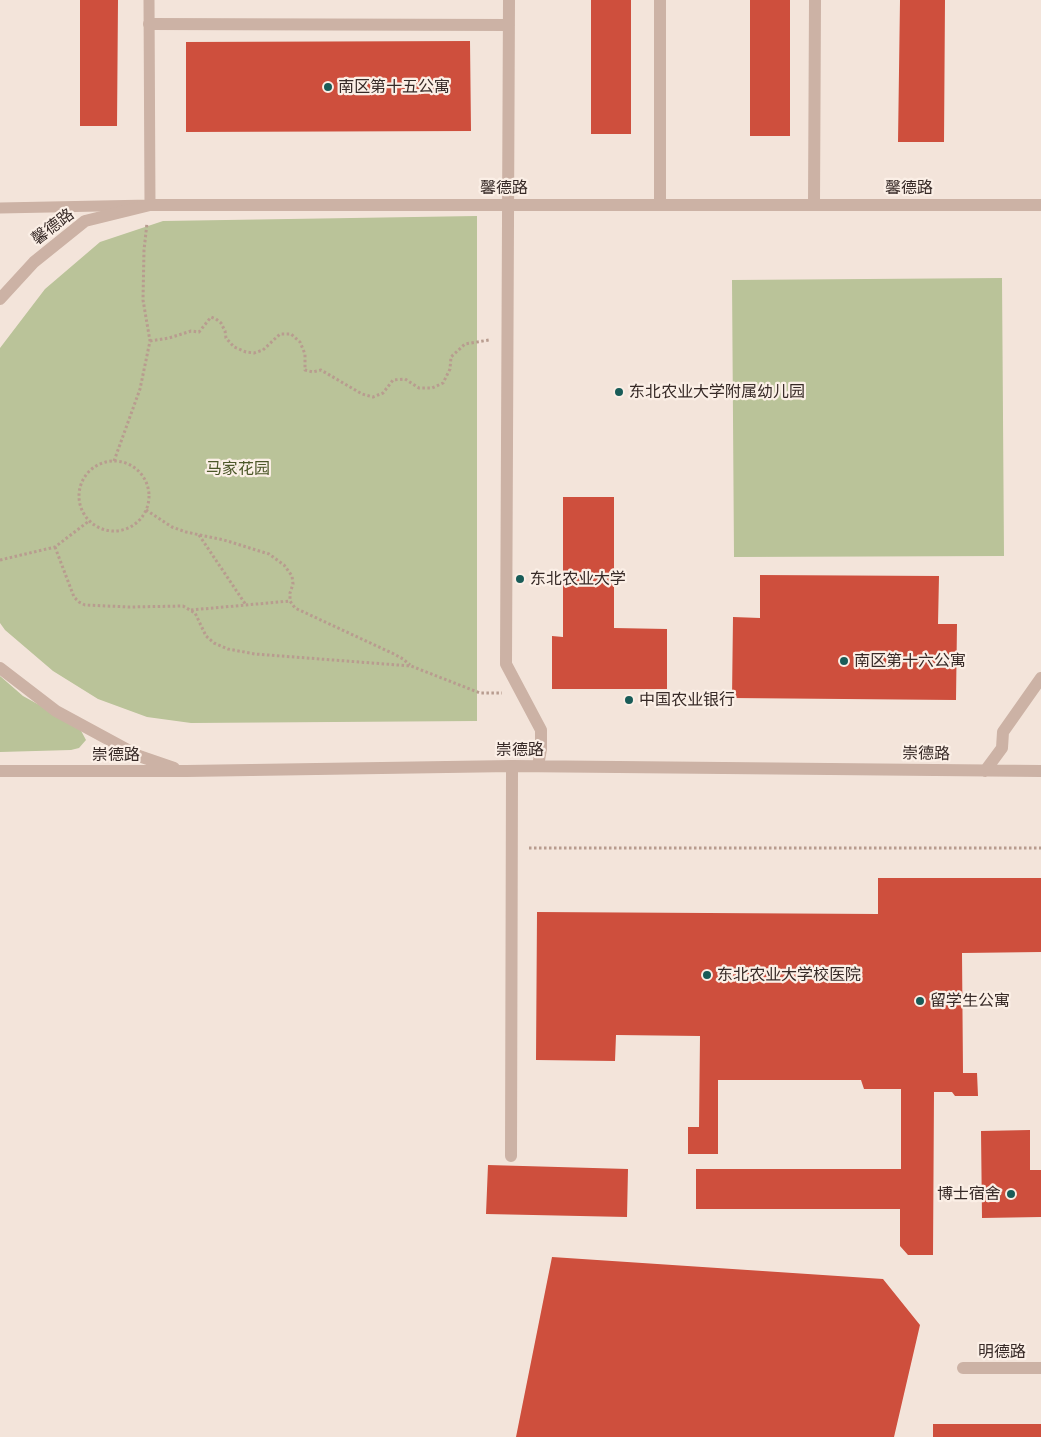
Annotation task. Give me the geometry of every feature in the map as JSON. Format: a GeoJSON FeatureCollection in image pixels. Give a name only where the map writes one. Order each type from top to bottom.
{"type":"FeatureCollection","features":[{"type":"Feature","properties":{"kind":"street"},"geometry":{"type":"LineString","coordinates":[[509,0],[506,664],[541,730],[541,750],[538,766]]}},
{"type":"Feature","properties":{"kind":"street"},"geometry":{"type":"LineString","coordinates":[[660,0],[660,204]]}},
{"type":"Feature","properties":{"kind":"street"},"geometry":{"type":"LineString","coordinates":[[814,204],[815,0]]}},
{"type":"Feature","properties":{"kind":"street"},"geometry":{"type":"LineString","coordinates":[[149,24],[509,25]]}},
{"type":"Feature","properties":{"kind":"street","name":"馨德路"},"geometry":{"type":"LineString","coordinates":[[0,299],[34,262],[85,221],[150,206],[508,204],[1041,205]]}},
{"type":"Feature","properties":{"kind":"street"},"geometry":{"type":"LineString","coordinates":[[0,668],[56,711],[139,756],[186,771]]}},
{"type":"Feature","properties":{"kind":"street"},"geometry":{"type":"LineString","coordinates":[[985,771],[1002,748],[1003,732],[1041,678]]}},
{"type":"Feature","properties":{"kind":"street"},"geometry":{"type":"LineString","coordinates":[[511,1156],[512,766]]}},
{"type":"Feature","properties":{"kind":"street","name":"崇德路"},"geometry":{"type":"LineString","coordinates":[[0,771],[186,771],[512,766],[1041,771]]}},
{"type":"Feature","properties":{"kind":"street","name":"明德路"},"geometry":{"type":"LineString","coordinates":[[963,1368],[1041,1368]]}},
{"type":"Feature","properties":{"kind":"lane"},"geometry":{"type":"LineString","coordinates":[[0,208],[150,206],[149,0]]}},
{"type":"Feature","properties":{"kind":"path"},"geometry":{"type":"LineString","coordinates":[[114,461],[140,389],[150,341],[143,300],[144,250],[150,206]]}},
{"type":"Feature","properties":{"kind":"path"},"geometry":{"type":"LineString","coordinates":[[150,341],[199,332],[211,317],[221,323],[226,338],[234,347],[246,352],[254,353],[263,350],[280,334],[291,334],[300,342],[305,354],[305,370],[313,372],[321,370],[362,394],[372,396],[383,393],[393,380],[405,379],[419,388],[432,388],[443,383],[450,369],[451,356],[465,344],[507,337]]}},
{"type":"Feature","properties":{"kind":"path"},"geometry":{"type":"LineString","coordinates":[[114,461],[126,463],[136,469],[144,478],[148,488],[149,500],[140,520],[131,527],[120,531],[109,531],[89,521],[83,511],[80,500],[80,488],[84,478],[92,469],[103,463],[114,461]]}},
{"type":"Feature","properties":{"kind":"path"},"geometry":{"type":"LineString","coordinates":[[146,510],[172,527],[270,554],[284,564],[292,576],[293,584],[290,601],[295,608],[404,659],[411,666]]}},
{"type":"Feature","properties":{"kind":"path"},"geometry":{"type":"LineString","coordinates":[[0,560],[55,546],[89,521]]}},
{"type":"Feature","properties":{"kind":"path"},"geometry":{"type":"LineString","coordinates":[[199,534],[246,605]]}},
{"type":"Feature","properties":{"kind":"path"},"geometry":{"type":"LineString","coordinates":[[55,546],[74,597],[85,605],[129,607],[182,606],[191,610],[199,618],[206,636],[214,643],[228,649],[255,654],[411,666],[480,693],[522,693]]}},
{"type":"Feature","properties":{"kind":"path"},"geometry":{"type":"LineString","coordinates":[[191,610],[290,601]]}},
{"type":"Feature","properties":{"kind":"path"},"geometry":{"type":"LineString","coordinates":[[513,848],[1041,848]]}},
{"type":"Feature","properties":{"kind":"green space","name":"马家花园"},"geometry":{"type":"Polygon","coordinates":[[[477,216],[477,721],[191,723],[147,717],[98,699],[53,671],[5,630],[0,623],[0,348],[45,289],[100,242],[163,221],[477,216]]]}},
{"type":"Feature","properties":{"kind":"green space"},"geometry":{"type":"Polygon","coordinates":[[[1002,278],[1004,556],[734,557],[732,280],[1002,278]]]}},
{"type":"Feature","properties":{"kind":"green space"},"geometry":{"type":"Polygon","coordinates":[[[0,676],[23,696],[79,727],[86,740],[79,748],[71,750],[0,752],[0,676]]]}},
{"type":"Feature","properties":{"kind":"building"},"geometry":{"type":"Polygon","coordinates":[[[80,0],[118,0],[117,126],[80,126],[80,0]]]}},
{"type":"Feature","properties":{"kind":"building"},"geometry":{"type":"Polygon","coordinates":[[[591,0],[631,0],[631,134],[591,134],[591,0]]]}},
{"type":"Feature","properties":{"kind":"building"},"geometry":{"type":"Polygon","coordinates":[[[750,0],[790,0],[790,136],[750,136],[750,0]]]}},
{"type":"Feature","properties":{"kind":"building"},"geometry":{"type":"Polygon","coordinates":[[[900,0],[945,0],[944,142],[898,142],[900,0]]]}},
{"type":"Feature","properties":{"kind":"building","name":"南区第十五公寓"},"geometry":{"type":"Polygon","coordinates":[[[470,41],[471,131],[186,132],[186,42],[470,41]]]}},
{"type":"Feature","properties":{"kind":"building"},"geometry":{"type":"Polygon","coordinates":[[[563,497],[614,497],[614,628],[667,629],[667,689],[552,689],[552,636],[563,637],[563,497]]]}},
{"type":"Feature","properties":{"kind":"building","name":"南区第十六公寓"},"geometry":{"type":"Polygon","coordinates":[[[760,575],[939,576],[938,624],[957,624],[956,700],[732,698],[733,617],[760,618],[760,575]]]}},
{"type":"Feature","properties":{"kind":"building"},"geometry":{"type":"Polygon","coordinates":[[[878,878],[1041,878],[1041,952],[962,953],[963,1073],[977,1073],[978,1096],[955,1096],[952,1092],[934,1092],[933,1255],[908,1255],[900,1246],[900,1209],[696,1209],[696,1169],[901,1169],[901,1089],[864,1089],[861,1080],[718,1080],[718,1154],[688,1154],[688,1127],[699,1127],[700,1036],[616,1035],[615,1061],[536,1060],[537,912],[878,914],[878,878]]]}},
{"type":"Feature","properties":{"kind":"building","name":"博士宿舍"},"geometry":{"type":"Polygon","coordinates":[[[1030,1130],[1030,1170],[1041,1170],[1041,1217],[982,1218],[981,1131],[1030,1130]]]}},
{"type":"Feature","properties":{"kind":"building"},"geometry":{"type":"Polygon","coordinates":[[[488,1165],[628,1169],[627,1217],[486,1214],[488,1165]]]}},
{"type":"Feature","properties":{"kind":"building"},"geometry":{"type":"Polygon","coordinates":[[[552,1257],[883,1279],[920,1325],[894,1437],[516,1437],[552,1257]]]}},
{"type":"Feature","properties":{"kind":"building"},"geometry":{"type":"Polygon","coordinates":[[[933,1424],[1041,1424],[1041,1437],[933,1437],[933,1424]]]}},
{"type":"Feature","properties":{"kind":"place","name":"南区第十五公寓"},"geometry":{"type":"Point","coordinates":[328,87]}},
{"type":"Feature","properties":{"kind":"place","name":"东北农业大学附属幼儿园"},"geometry":{"type":"Point","coordinates":[619,392]}},
{"type":"Feature","properties":{"kind":"place","name":"东北农业大学"},"geometry":{"type":"Point","coordinates":[520,579]}},
{"type":"Feature","properties":{"kind":"place","name":"南区第十六公寓"},"geometry":{"type":"Point","coordinates":[844,661]}},
{"type":"Feature","properties":{"kind":"place","name":"中国农业银行"},"geometry":{"type":"Point","coordinates":[629,700]}},
{"type":"Feature","properties":{"kind":"place","name":"东北农业大学校医院"},"geometry":{"type":"Point","coordinates":[707,975]}},
{"type":"Feature","properties":{"kind":"place","name":"留学生公寓"},"geometry":{"type":"Point","coordinates":[920,1001]}},
{"type":"Feature","properties":{"kind":"place","name":"博士宿舍"},"geometry":{"type":"Point","coordinates":[1011,1194]}}]}
